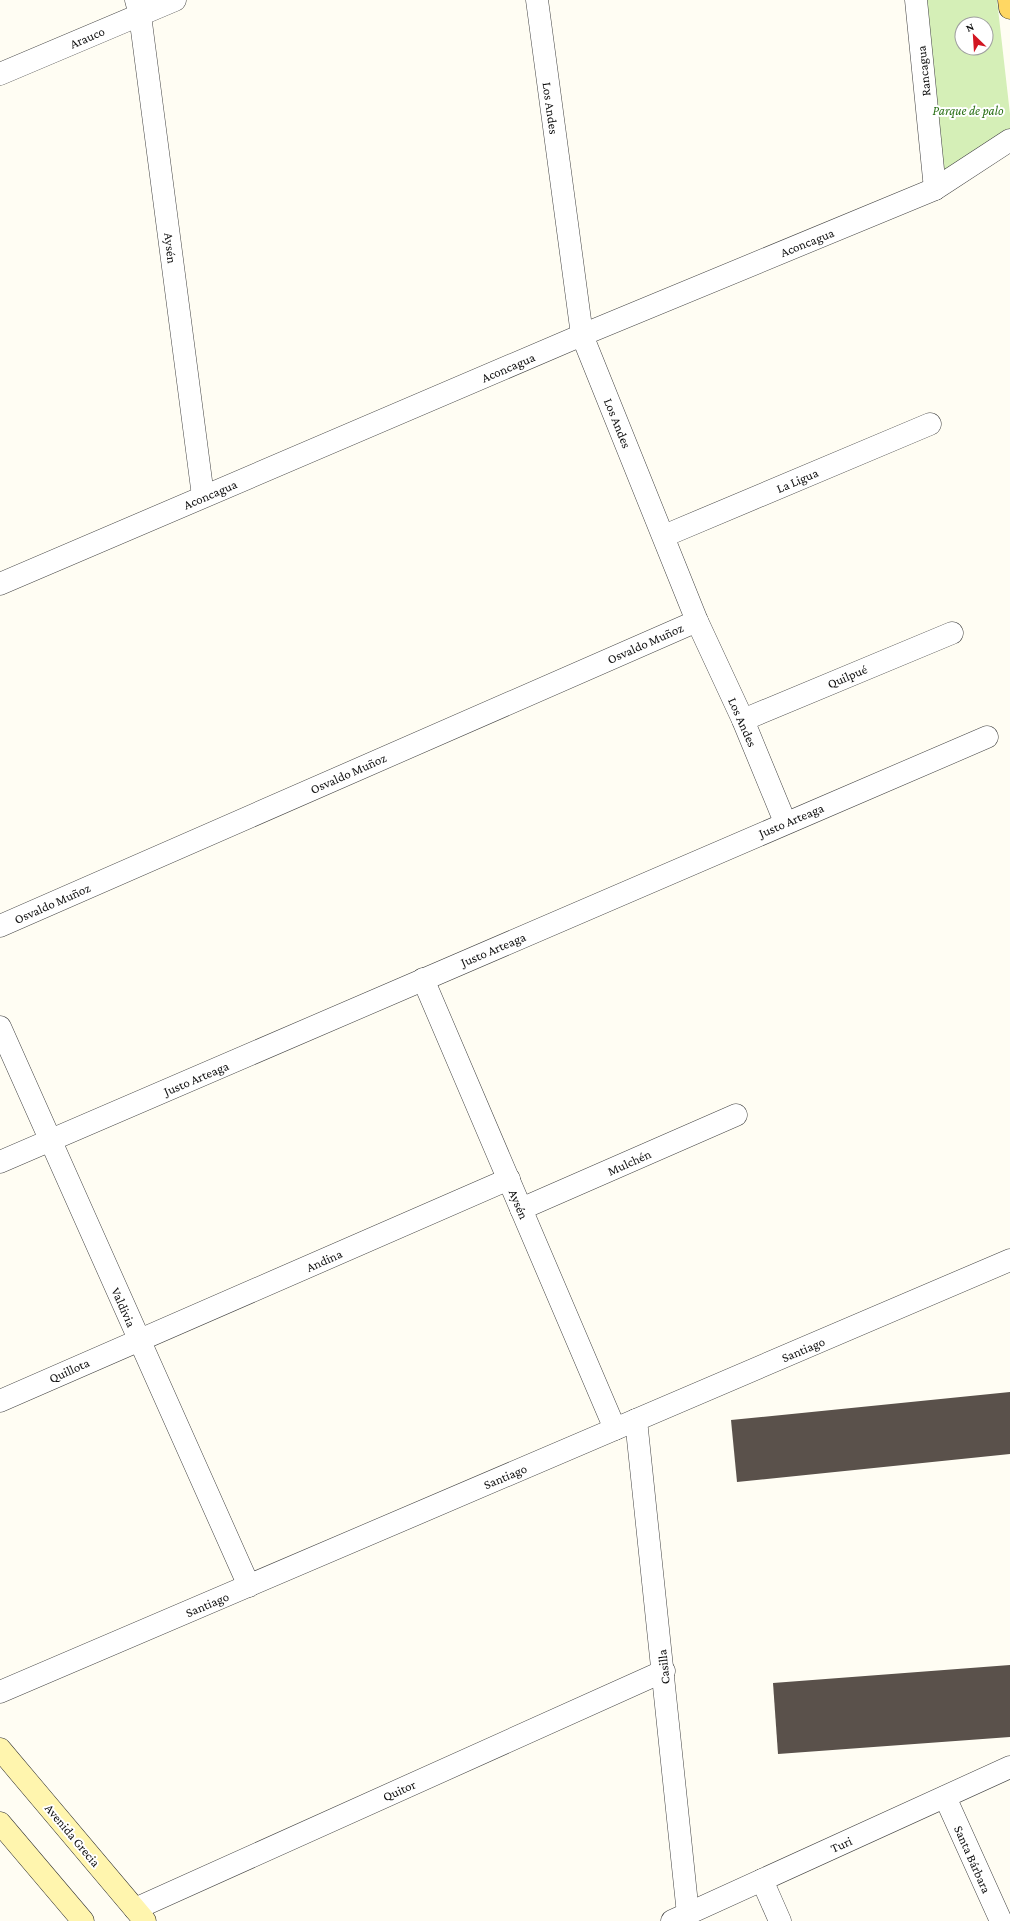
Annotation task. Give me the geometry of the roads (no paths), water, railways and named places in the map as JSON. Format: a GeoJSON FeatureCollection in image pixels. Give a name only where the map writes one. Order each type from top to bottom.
{"type":"FeatureCollection","features":[{"type":"Feature","properties":{"kind":"main road"},"geometry":{"type":"LineString","coordinates":[[1009,0],[1010,8]]}},
{"type":"Feature","properties":{"kind":"main road","name":"Avenida Grecia"},"geometry":{"type":"LineString","coordinates":[[0,1749],[140,1915]]}},
{"type":"Feature","properties":{"kind":"main road"},"geometry":{"type":"LineString","coordinates":[[0,1824],[83,1921]]}},
{"type":"Feature","properties":{"kind":"street","name":"Arauco"},"geometry":{"type":"LineString","coordinates":[[0,74],[138,7],[175,0]]}},
{"type":"Feature","properties":{"kind":"street","name":"Los Andes"},"geometry":{"type":"LineString","coordinates":[[537,0],[582,335],[697,620],[743,720],[785,822]]}},
{"type":"Feature","properties":{"kind":"street","name":"Rancagua"},"geometry":{"type":"LineString","coordinates":[[916,0],[935,189]]}},
{"type":"Feature","properties":{"kind":"street","name":"Aysén"},"geometry":{"type":"LineString","coordinates":[[138,7],[203,496]]}},
{"type":"Feature","properties":{"kind":"street","name":"Aconcagua"},"geometry":{"type":"LineString","coordinates":[[0,584],[582,335],[935,189],[1010,140]]}},
{"type":"Feature","properties":{"kind":"street","name":"La Ligua"},"geometry":{"type":"LineString","coordinates":[[664,536],[930,424]]}},
{"type":"Feature","properties":{"kind":"street","name":"Osvaldo Muñoz"},"geometry":{"type":"LineString","coordinates":[[0,926],[697,620]]}},
{"type":"Feature","properties":{"kind":"street","name":"Quilpué"},"geometry":{"type":"LineString","coordinates":[[743,720],[952,633]]}},
{"type":"Feature","properties":{"kind":"street","name":"Justo Arteaga"},"geometry":{"type":"LineString","coordinates":[[0,1162],[785,822],[987,737]]}},
{"type":"Feature","properties":{"kind":"street","name":"Aysén"},"geometry":{"type":"LineString","coordinates":[[423,979],[615,1429]]}},
{"type":"Feature","properties":{"kind":"street","name":"Valdivia"},"geometry":{"type":"LineString","coordinates":[[0,1027],[249,1586]]}},
{"type":"Feature","properties":{"kind":"street","name":"Mulchén"},"geometry":{"type":"LineString","coordinates":[[521,1210],[736,1115]]}},
{"type":"Feature","properties":{"kind":"street","name":"Andina"},"geometry":{"type":"LineString","coordinates":[[139,1340],[508,1179]]}},
{"type":"Feature","properties":{"kind":"street","name":"Santiago"},"geometry":{"type":"LineString","coordinates":[[0,1692],[1010,1260]]}},
{"type":"Feature","properties":{"kind":"street","name":"Quillota"},"geometry":{"type":"LineString","coordinates":[[0,1401],[139,1340]]}},
{"type":"Feature","properties":{"kind":"street","name":"Casilla"},"geometry":{"type":"LineString","coordinates":[[636,1420],[664,1671],[680,1917]]}},
{"type":"Feature","properties":{"kind":"street","name":"Quitor"},"geometry":{"type":"LineString","coordinates":[[140,1915],[664,1671]]}},
{"type":"Feature","properties":{"kind":"street","name":"Turi"},"geometry":{"type":"LineString","coordinates":[[680,1917],[1010,1767]]}},
{"type":"Feature","properties":{"kind":"street","name":"Santa Bárbara"},"geometry":{"type":"LineString","coordinates":[[945,1797],[1001,1921]]}},
{"type":"Feature","properties":{"kind":"street"},"geometry":{"type":"LineString","coordinates":[[762,1880],[780,1921]]}},
{"type":"Feature","properties":{"kind":"park label","name":"Parque de palo"},"geometry":{"type":"Point","coordinates":[968,110]}}]}
